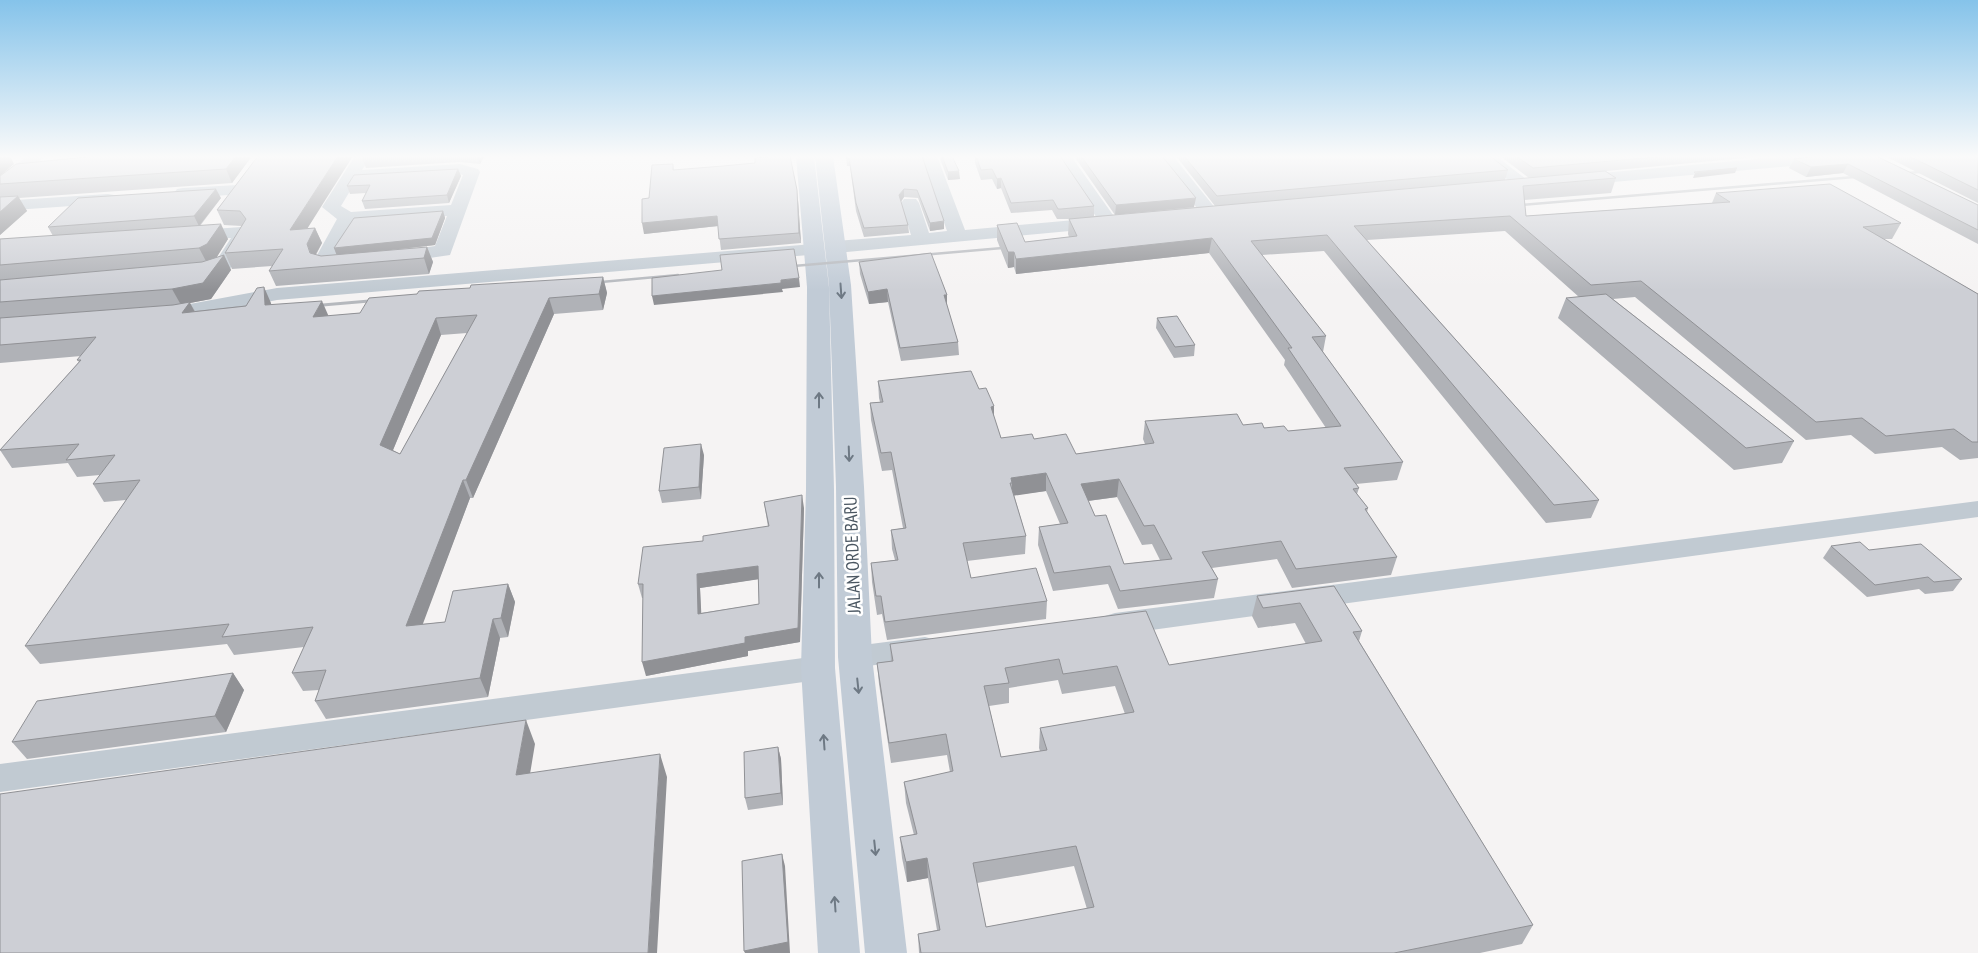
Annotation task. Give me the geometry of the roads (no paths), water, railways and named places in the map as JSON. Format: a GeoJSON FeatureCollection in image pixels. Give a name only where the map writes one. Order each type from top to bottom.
{"type":"FeatureCollection","features":[{"type":"Feature","properties":{"kind":"main road","name":"JALAN ORDE BARU"},"geometry":{"type":"LineString","coordinates":[[815,200],[825,248],[818,287],[820,490],[818,668],[839,953]]}},
{"type":"Feature","properties":{"kind":"main road","name":"JALAN ORDE BARU"},"geometry":{"type":"LineString","coordinates":[[824,200],[825,248],[850,487],[855,657],[886,953]]}},
{"type":"Feature","properties":{"kind":"main road"},"geometry":{"type":"LineString","coordinates":[[820,490],[850,487]]}},
{"type":"Feature","properties":{"kind":"street"},"geometry":{"type":"LineString","coordinates":[[0,206],[79,200]]}},
{"type":"Feature","properties":{"kind":"street"},"geometry":{"type":"LineString","coordinates":[[227,204],[230,200]]}},
{"type":"Feature","properties":{"kind":"street"},"geometry":{"type":"LineString","coordinates":[[335,200],[331,207],[347,218],[459,210]]}},
{"type":"Feature","properties":{"kind":"street"},"geometry":{"type":"LineString","coordinates":[[347,218],[324,259],[324,263],[371,260],[443,250],[462,200]]}},
{"type":"Feature","properties":{"kind":"street"},"geometry":{"type":"LineString","coordinates":[[945,200],[958,236]]}},
{"type":"Feature","properties":{"kind":"street"},"geometry":{"type":"LineString","coordinates":[[1094,200],[1109,222]]}},
{"type":"Feature","properties":{"kind":"street"},"geometry":{"type":"LineString","coordinates":[[1200,200],[1210,213]]}},
{"type":"Feature","properties":{"kind":"street"},"geometry":{"type":"LineString","coordinates":[[910,203],[922,239]]}},
{"type":"Feature","properties":{"kind":"street"},"geometry":{"type":"LineString","coordinates":[[1191,215],[1229,212]]}},
{"type":"Feature","properties":{"kind":"street"},"geometry":{"type":"LineString","coordinates":[[142,316],[180,313],[277,294],[1128,221]]}},
{"type":"Feature","properties":{"kind":"street"},"geometry":{"type":"LineString","coordinates":[[176,236],[211,226],[232,232],[241,232],[242,235],[223,265],[210,270],[181,272]]}},
{"type":"Feature","properties":{"kind":"street"},"geometry":{"type":"LineString","coordinates":[[1092,627],[1978,509]]}},
{"type":"Feature","properties":{"kind":"street"},"geometry":{"type":"LineString","coordinates":[[855,657],[954,645]]}},
{"type":"Feature","properties":{"kind":"street"},"geometry":{"type":"LineString","coordinates":[[0,778],[818,668]]}},
{"type":"Feature","properties":{"kind":"railway"},"geometry":{"type":"LineString","coordinates":[[1510,206],[1576,200]]}},
{"type":"Feature","properties":{"kind":"railway"},"geometry":{"type":"LineString","coordinates":[[782,267],[1014,247]]}},
{"type":"Feature","properties":{"kind":"railway"},"geometry":{"type":"LineString","coordinates":[[590,283],[678,275]]}},
{"type":"Feature","properties":{"kind":"railway"},"geometry":{"type":"LineString","coordinates":[[311,306],[381,300]]}}]}
